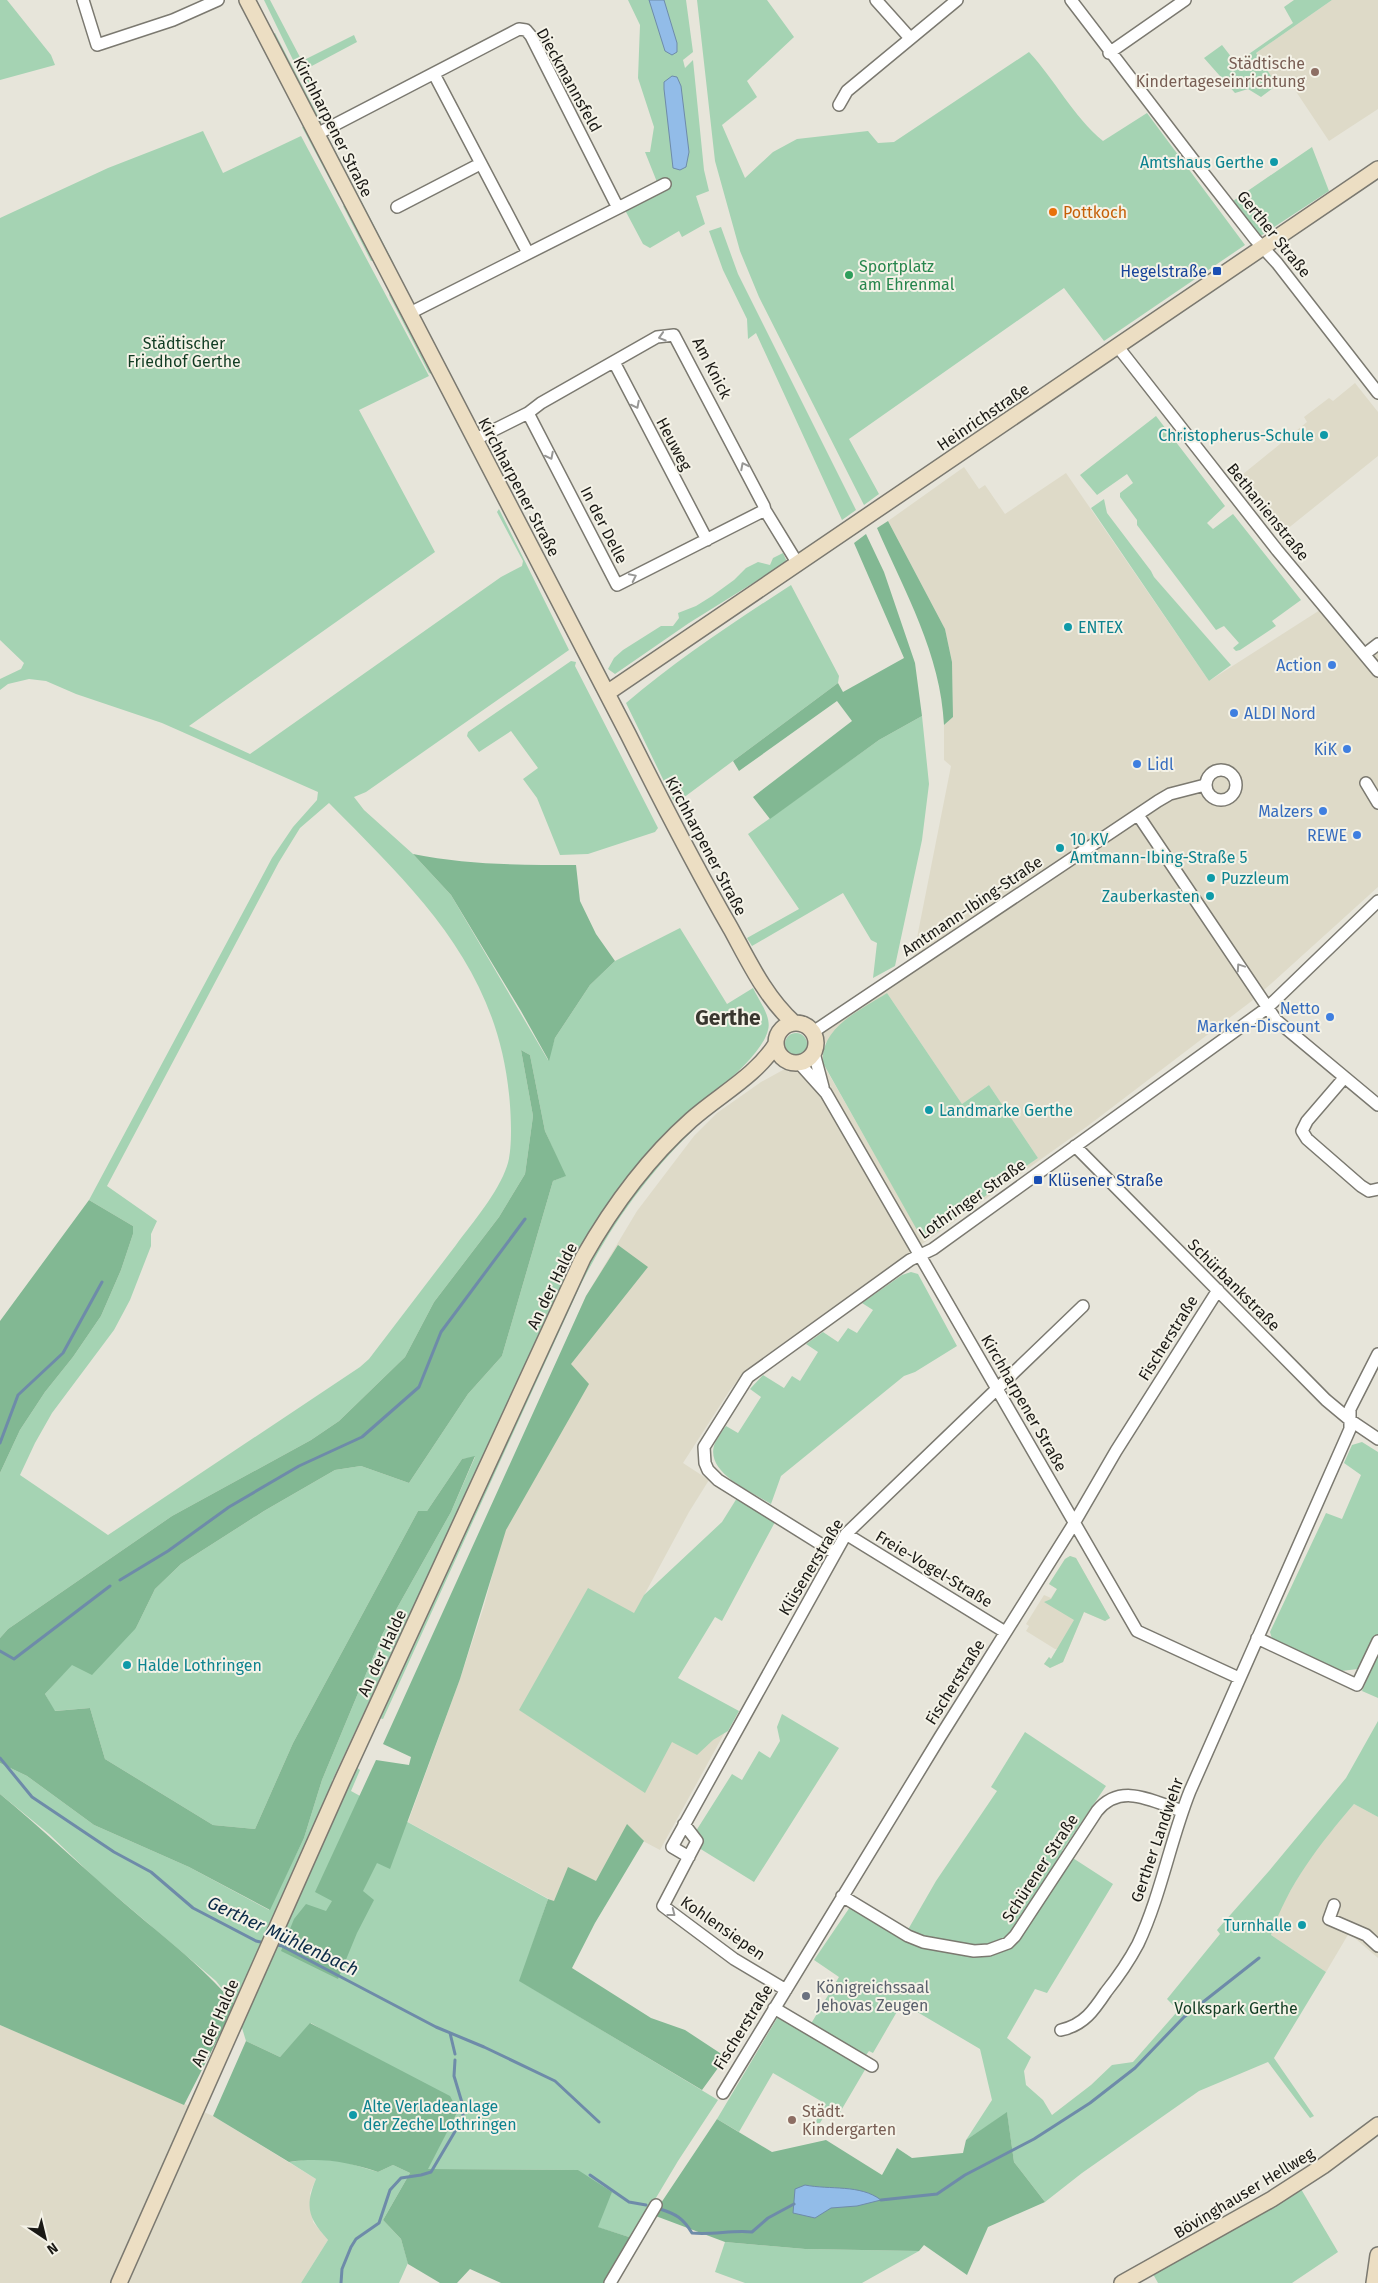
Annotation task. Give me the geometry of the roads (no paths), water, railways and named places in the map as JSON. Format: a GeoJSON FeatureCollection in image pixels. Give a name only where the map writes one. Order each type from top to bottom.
{"type":"FeatureCollection","features":[{"type":"Feature","properties":{"kind":"street"},"geometry":{"type":"LineString","coordinates":[[83,0],[97,45],[173,20],[218,0]]}},
{"type":"Feature","properties":{"kind":"street","name":"Kirchharpener Straße"},"geometry":{"type":"LineString","coordinates":[[247,0],[607,693],[676,831],[764,988],[776,1018],[777,1039]]}},
{"type":"Feature","properties":{"kind":"street"},"geometry":{"type":"LineString","coordinates":[[876,0],[910,38]]}},
{"type":"Feature","properties":{"kind":"street"},"geometry":{"type":"LineString","coordinates":[[840,105],[847,91],[958,0]]}},
{"type":"Feature","properties":{"kind":"street","name":"Gerther Straße"},"geometry":{"type":"LineString","coordinates":[[1071,0],[1262,247],[1273,258],[1378,393]]}},
{"type":"Feature","properties":{"kind":"street"},"geometry":{"type":"LineString","coordinates":[[1110,52],[1185,0]]}},
{"type":"Feature","properties":{"kind":"street","name":"Dieckmannsfeld"},"geometry":{"type":"LineString","coordinates":[[316,134],[519,30],[526,30],[618,208]]}},
{"type":"Feature","properties":{"kind":"street"},"geometry":{"type":"LineString","coordinates":[[434,74],[528,253]]}},
{"type":"Feature","properties":{"kind":"street"},"geometry":{"type":"LineString","coordinates":[[397,207],[480,164]]}},
{"type":"Feature","properties":{"kind":"street","name":"Heinrichstraße"},"geometry":{"type":"LineString","coordinates":[[607,693],[1378,169]]}},
{"type":"Feature","properties":{"kind":"street"},"geometry":{"type":"LineString","coordinates":[[410,313],[666,184]]}},
{"type":"Feature","properties":{"kind":"street","name":"Am Knick"},"geometry":{"type":"LineString","coordinates":[[474,440],[528,413],[541,403],[657,337],[671,334],[677,336],[764,506],[764,510],[798,564]]}},
{"type":"Feature","properties":{"kind":"street","name":"Bethanienstraße"},"geometry":{"type":"LineString","coordinates":[[1118,347],[1277,550],[1378,671]]}},
{"type":"Feature","properties":{"kind":"street","name":"Heuweg"},"geometry":{"type":"LineString","coordinates":[[614,362],[706,540]]}},
{"type":"Feature","properties":{"kind":"street","name":"In der Delle"},"geometry":{"type":"LineString","coordinates":[[528,413],[617,585],[764,510]]}},
{"type":"Feature","properties":{"kind":"street"},"geometry":{"type":"LineString","coordinates":[[1365,654],[1378,644]]}},
{"type":"Feature","properties":{"kind":"street"},"geometry":{"type":"LineString","coordinates":[[1366,783],[1378,803]]}},
{"type":"Feature","properties":{"kind":"street","name":"Amtmann-Ibing-Straße"},"geometry":{"type":"LineString","coordinates":[[813,1032],[1170,794],[1205,785]]}},
{"type":"Feature","properties":{"kind":"street"},"geometry":{"type":"LineString","coordinates":[[1138,815],[1276,1020],[1378,1105]]}},
{"type":"Feature","properties":{"kind":"street","name":"Lothringer Straße"},"geometry":{"type":"LineString","coordinates":[[834,1553],[718,1480],[708,1470],[704,1458],[705,1443],[748,1378],[918,1254],[933,1249],[1267,1008],[1378,901]]}},
{"type":"Feature","properties":{"kind":"street","name":"Kirchharpener Straße"},"geometry":{"type":"LineString","coordinates":[[764,988],[784,1014],[794,1023]]}},
{"type":"Feature","properties":{"kind":"street"},"geometry":{"type":"LineString","coordinates":[[794,1023],[805,1025],[813,1032],[816,1042],[814,1053],[805,1061],[794,1062],[780,1055],[777,1039],[788,1025],[794,1023]]}},
{"type":"Feature","properties":{"kind":"street","name":"An der Halde"},"geometry":{"type":"LineString","coordinates":[[118,2283],[391,1674],[583,1258],[616,1203],[650,1161],[690,1120],[763,1062],[777,1039]]}},
{"type":"Feature","properties":{"kind":"street","name":"Kirchharpener Straße"},"geometry":{"type":"LineString","coordinates":[[814,1053],[826,1093],[1073,1525],[1137,1632],[1239,1678]]}},
{"type":"Feature","properties":{"kind":"street","name":"Kirchharpener Straße"},"geometry":{"type":"LineString","coordinates":[[794,1062],[826,1093]]}},
{"type":"Feature","properties":{"kind":"street","name":"An der Halde"},"geometry":{"type":"LineString","coordinates":[[739,1081],[774,1064],[794,1062]]}},
{"type":"Feature","properties":{"kind":"street"},"geometry":{"type":"LineString","coordinates":[[1344,1078],[1307,1121],[1302,1131],[1307,1139],[1360,1186],[1369,1190],[1378,1188]]}},
{"type":"Feature","properties":{"kind":"street","name":"Schürbankstraße"},"geometry":{"type":"LineString","coordinates":[[1074,1146],[1326,1400],[1350,1420],[1378,1438]]}},
{"type":"Feature","properties":{"kind":"street","name":"Fischerstraße"},"geometry":{"type":"LineString","coordinates":[[723,2093],[842,1896],[1073,1525],[1116,1451],[1218,1290]]}},
{"type":"Feature","properties":{"kind":"street","name":"Klüsenerstraße"},"geometry":{"type":"LineString","coordinates":[[689,1857],[672,1847],[846,1534],[1083,1306]]}},
{"type":"Feature","properties":{"kind":"street","name":"Gerther Landwehr"},"geometry":{"type":"LineString","coordinates":[[1061,2030],[1073,2028],[1091,2013],[1137,1946],[1168,1860],[1182,1811],[1350,1429],[1350,1409],[1378,1354]]}},
{"type":"Feature","properties":{"kind":"street","name":"Freie-Vogel-Straße"},"geometry":{"type":"LineString","coordinates":[[846,1534],[1005,1632]]}},
{"type":"Feature","properties":{"kind":"street"},"geometry":{"type":"LineString","coordinates":[[1257,1638],[1357,1685],[1378,1641]]}},
{"type":"Feature","properties":{"kind":"street","name":"Schürener Straße"},"geometry":{"type":"LineString","coordinates":[[842,1896],[913,1938],[974,1951],[988,1950],[1008,1943],[1015,1936],[1097,1811],[1109,1800],[1118,1796],[1133,1795],[1182,1811]]}},
{"type":"Feature","properties":{"kind":"street"},"geometry":{"type":"LineString","coordinates":[[684,1824],[697,1841],[689,1857]]}},
{"type":"Feature","properties":{"kind":"street","name":"Kohlensiepen"},"geometry":{"type":"LineString","coordinates":[[689,1857],[663,1906],[734,1959],[786,1990]]}},
{"type":"Feature","properties":{"kind":"street"},"geometry":{"type":"LineString","coordinates":[[1334,1905],[1329,1919],[1366,1935],[1378,1946]]}},
{"type":"Feature","properties":{"kind":"street"},"geometry":{"type":"LineString","coordinates":[[774,2008],[872,2066]]}},
{"type":"Feature","properties":{"kind":"street","name":"Bövinghauser Hellweg"},"geometry":{"type":"LineString","coordinates":[[1122,2283],[1272,2199],[1323,2166],[1378,2125]]}},
{"type":"Feature","properties":{"kind":"street"},"geometry":{"type":"LineString","coordinates":[[610,2283],[656,2205]]}},
{"type":"Feature","properties":{"kind":"street"},"geometry":{"type":"LineString","coordinates":[[1374,2283],[1378,2255]]}},
{"type":"Feature","properties":{"kind":"water"},"geometry":{"type":"Polygon","coordinates":[[[649,0],[664,0],[677,43],[677,52],[672,55],[665,51],[649,0]]]}},
{"type":"Feature","properties":{"kind":"water"},"geometry":{"type":"Polygon","coordinates":[[[672,76],[677,77],[681,86],[689,152],[686,167],[680,170],[673,168],[664,89],[664,82],[672,76]]]}},
{"type":"Feature","properties":{"kind":"water"},"geometry":{"type":"Polygon","coordinates":[[[805,2185],[844,2188],[864,2192],[881,2200],[857,2206],[831,2208],[815,2218],[793,2213],[795,2189],[805,2185]]]}},
{"type":"Feature","properties":{"kind":"waterway"},"geometry":{"type":"LineString","coordinates":[[120,1580],[168,1551],[229,1507],[299,1466],[362,1437],[419,1387],[441,1332],[525,1219]]}},
{"type":"Feature","properties":{"kind":"waterway"},"geometry":{"type":"LineString","coordinates":[[0,1443],[18,1395],[63,1353],[102,1282]]}},
{"type":"Feature","properties":{"kind":"waterway"},"geometry":{"type":"LineString","coordinates":[[0,1651],[14,1659],[110,1586]]}},
{"type":"Feature","properties":{"kind":"waterway","name":"Gerther Mühlenbach"},"geometry":{"type":"LineString","coordinates":[[0,1758],[32,1797],[114,1852],[151,1872],[193,1908],[256,1941],[265,1943]]}},
{"type":"Feature","properties":{"kind":"waterway","name":"Gerther Mühlenbach"},"geometry":{"type":"LineString","coordinates":[[273,1944],[282,1946],[436,2027],[484,2047],[555,2081],[599,2122]]}},
{"type":"Feature","properties":{"kind":"waterway","name":"Gerther Mühlenbach"},"geometry":{"type":"LineString","coordinates":[[881,2200],[937,2194],[965,2175],[1034,2139],[1090,2103],[1135,2068],[1184,2017],[1259,1958]]}},
{"type":"Feature","properties":{"kind":"waterway"},"geometry":{"type":"LineString","coordinates":[[450,2033],[455,2054]]}},
{"type":"Feature","properties":{"kind":"waterway"},"geometry":{"type":"LineString","coordinates":[[341,2283],[342,2269],[351,2247],[356,2239],[379,2223],[390,2190],[401,2178],[431,2172],[463,2118],[463,2106],[454,2076],[455,2060]]}},
{"type":"Feature","properties":{"kind":"waterway","name":"Gerther Mühlenbach"},"geometry":{"type":"LineString","coordinates":[[590,2175],[629,2202],[646,2205]]}},
{"type":"Feature","properties":{"kind":"waterway","name":"Gerther Mühlenbach"},"geometry":{"type":"LineString","coordinates":[[660,2209],[679,2217],[692,2233],[752,2232],[768,2218],[794,2204]]}},
{"type":"Feature","properties":{"kind":"place","name":"Städtische Kindertageseinrichtung"},"geometry":{"type":"Point","coordinates":[1315,72]}},
{"type":"Feature","properties":{"kind":"place","name":"Amtshaus Gerthe"},"geometry":{"type":"Point","coordinates":[1274,162]}},
{"type":"Feature","properties":{"kind":"place","name":"Pottkoch"},"geometry":{"type":"Point","coordinates":[1053,212]}},
{"type":"Feature","properties":{"kind":"place","name":"Hegelstraße"},"geometry":{"type":"Point","coordinates":[1217,271]}},
{"type":"Feature","properties":{"kind":"place","name":"Sportplatz am Ehrenmal"},"geometry":{"type":"Point","coordinates":[849,275]}},
{"type":"Feature","properties":{"kind":"place","name":"Christopherus-Schule"},"geometry":{"type":"Point","coordinates":[1324,435]}},
{"type":"Feature","properties":{"kind":"place","name":"ENTEX"},"geometry":{"type":"Point","coordinates":[1068,627]}},
{"type":"Feature","properties":{"kind":"place","name":"Action"},"geometry":{"type":"Point","coordinates":[1332,665]}},
{"type":"Feature","properties":{"kind":"place","name":"ALDI Nord"},"geometry":{"type":"Point","coordinates":[1234,713]}},
{"type":"Feature","properties":{"kind":"place","name":"KiK"},"geometry":{"type":"Point","coordinates":[1347,749]}},
{"type":"Feature","properties":{"kind":"place","name":"Lidl"},"geometry":{"type":"Point","coordinates":[1137,764]}},
{"type":"Feature","properties":{"kind":"place","name":"Malzers"},"geometry":{"type":"Point","coordinates":[1323,811]}},
{"type":"Feature","properties":{"kind":"place","name":"REWE"},"geometry":{"type":"Point","coordinates":[1357,835]}},
{"type":"Feature","properties":{"kind":"place","name":"10 KV Amtmann-Ibing-Straße 5"},"geometry":{"type":"Point","coordinates":[1060,848]}},
{"type":"Feature","properties":{"kind":"place","name":"Puzzleum"},"geometry":{"type":"Point","coordinates":[1211,878]}},
{"type":"Feature","properties":{"kind":"place","name":"Zauberkasten"},"geometry":{"type":"Point","coordinates":[1210,896]}},
{"type":"Feature","properties":{"kind":"place","name":"Netto Marken-Discount"},"geometry":{"type":"Point","coordinates":[1330,1017]}},
{"type":"Feature","properties":{"kind":"place","name":"Landmarke Gerthe"},"geometry":{"type":"Point","coordinates":[929,1110]}},
{"type":"Feature","properties":{"kind":"place","name":"Klüsener Straße"},"geometry":{"type":"Point","coordinates":[1038,1180]}},
{"type":"Feature","properties":{"kind":"place","name":"Halde Lothringen"},"geometry":{"type":"Point","coordinates":[127,1665]}},
{"type":"Feature","properties":{"kind":"place","name":"Turnhalle"},"geometry":{"type":"Point","coordinates":[1302,1925]}},
{"type":"Feature","properties":{"kind":"place","name":"Königreichssaal Jehovas Zeugen"},"geometry":{"type":"Point","coordinates":[806,1996]}},
{"type":"Feature","properties":{"kind":"place","name":"Alte Verladeanlage der Zeche Lothringen"},"geometry":{"type":"Point","coordinates":[353,2115]}},
{"type":"Feature","properties":{"kind":"place","name":"Städt. Kindergarten"},"geometry":{"type":"Point","coordinates":[792,2120]}},
{"type":"Feature","properties":{"kind":"district","name":"Gerthe"},"geometry":{"type":"Point","coordinates":[728,1018]}},
{"type":"Feature","properties":{"kind":"park label","name":"Städtischer Friedhof Gerthe"},"geometry":{"type":"Point","coordinates":[184,352]}},
{"type":"Feature","properties":{"kind":"park label","name":"Volkspark Gerthe"},"geometry":{"type":"Point","coordinates":[1236,2008]}}]}
